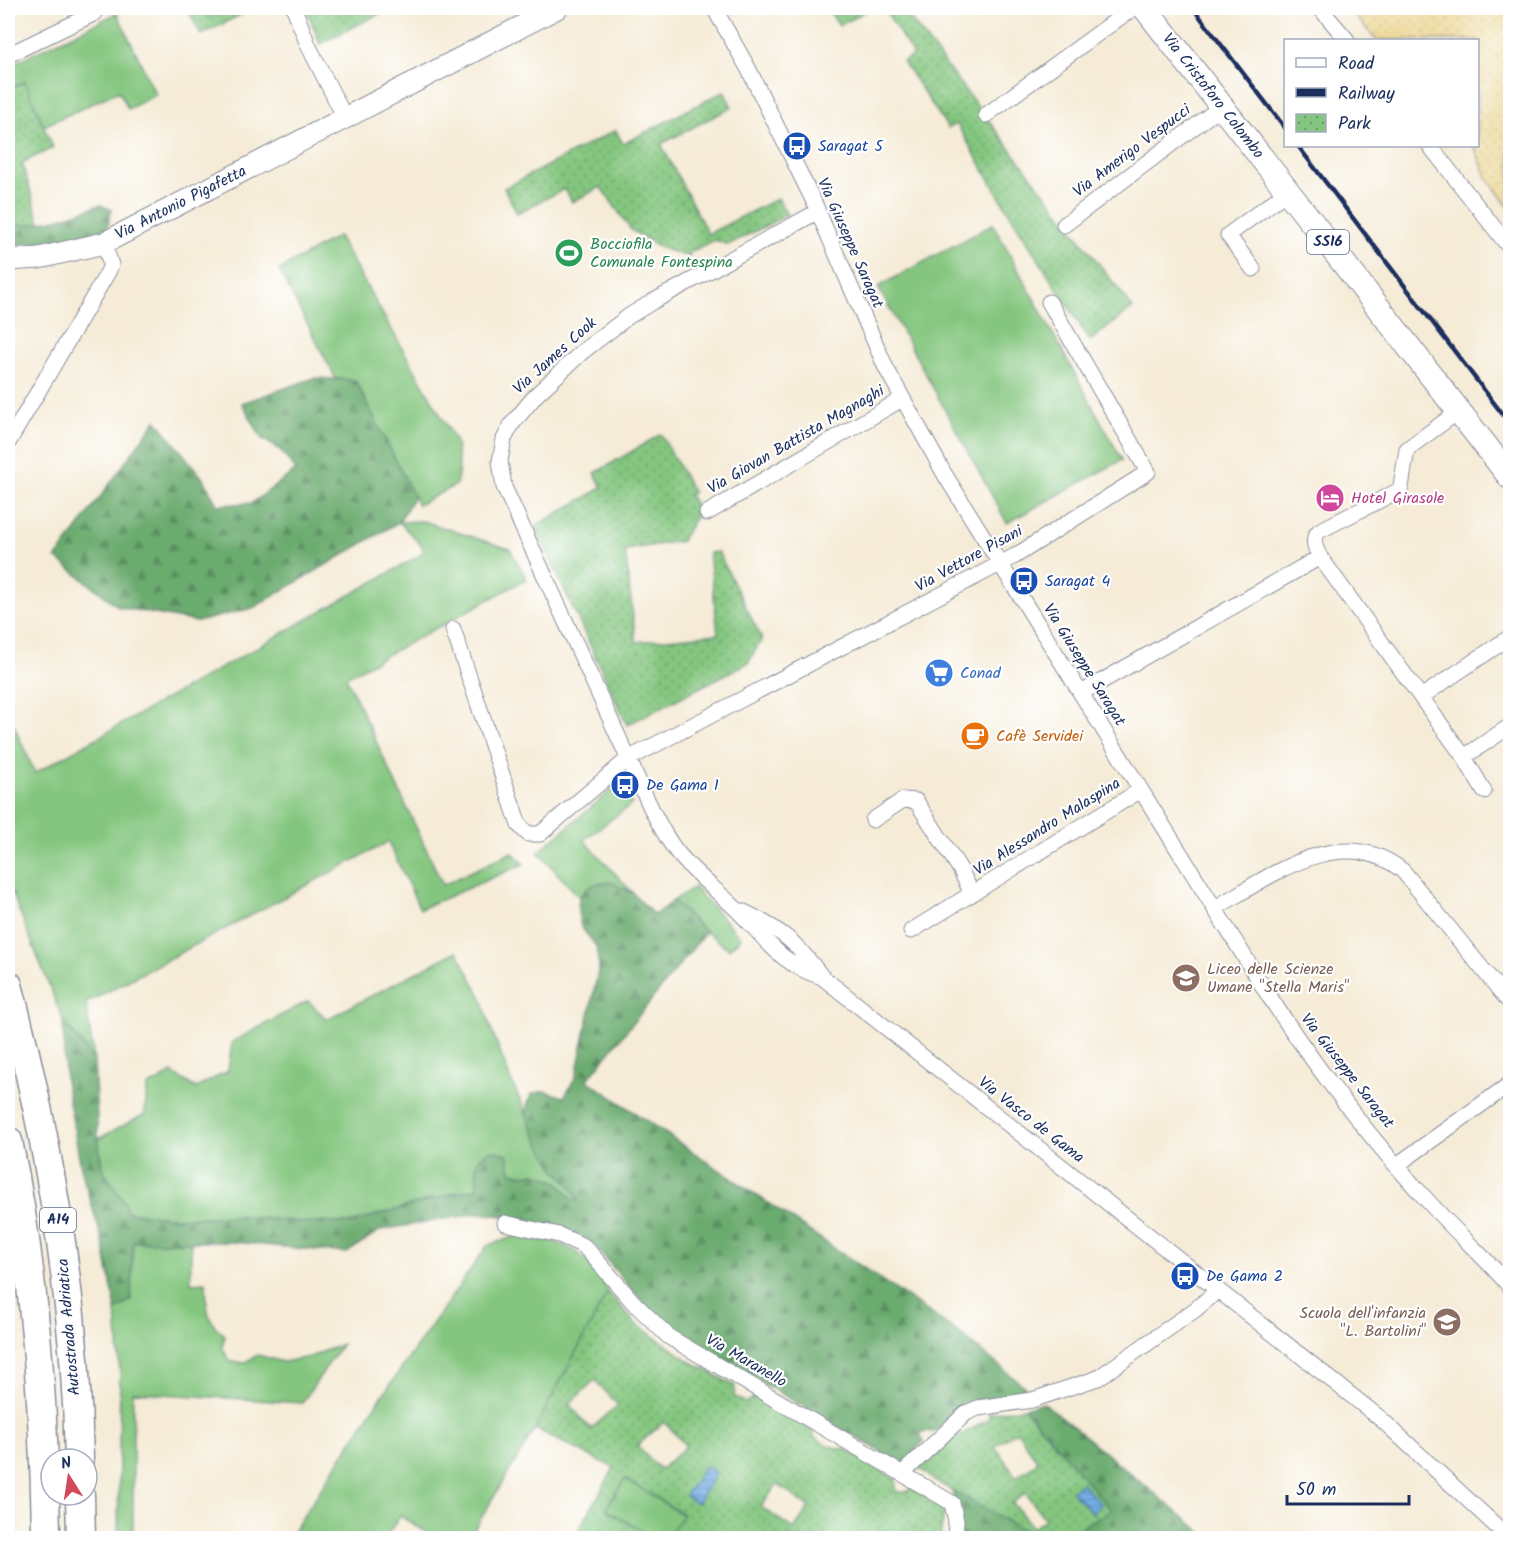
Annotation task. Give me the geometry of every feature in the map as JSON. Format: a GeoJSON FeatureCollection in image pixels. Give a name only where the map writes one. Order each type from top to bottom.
{"type":"FeatureCollection","features":[{"type":"Feature","properties":{"kind":"highway","name":"Autostrada Adriatica"},"geometry":{"type":"LineString","coordinates":[[8,985],[35,1089],[52,1180],[74,1355],[78,1447]]}},
{"type":"Feature","properties":{"kind":"highway","name":"Autostrada Adriatica"},"geometry":{"type":"LineString","coordinates":[[8,1142],[30,1268],[37,1344],[46,1539]]}},
{"type":"Feature","properties":{"kind":"highway"},"geometry":{"type":"LineString","coordinates":[[80,1507],[81,1539]]}},
{"type":"Feature","properties":{"kind":"main road","name":"Via Cristoforo Colombo"},"geometry":{"type":"LineString","coordinates":[[1145,8],[1510,477]]}},
{"type":"Feature","properties":{"kind":"main road","name":"Via Antonio Pigafetta"},"geometry":{"type":"LineString","coordinates":[[8,260],[39,258],[104,243],[547,10]]}},
{"type":"Feature","properties":{"kind":"street"},"geometry":{"type":"LineString","coordinates":[[8,55],[95,13],[98,8]]}},
{"type":"Feature","properties":{"kind":"street"},"geometry":{"type":"LineString","coordinates":[[294,8],[308,45],[345,118]]}},
{"type":"Feature","properties":{"kind":"street","name":"Via Giuseppe Saragat"},"geometry":{"type":"LineString","coordinates":[[714,8],[748,68],[817,212],[886,368],[945,475],[1000,564],[1292,1030],[1344,1101],[1397,1165],[1437,1211],[1510,1287]]}},
{"type":"Feature","properties":{"kind":"street"},"geometry":{"type":"LineString","coordinates":[[986,115],[1133,8]]}},
{"type":"Feature","properties":{"kind":"street"},"geometry":{"type":"LineString","coordinates":[[1320,8],[1346,39]]}},
{"type":"Feature","properties":{"kind":"street","name":"Via Amerigo Vespucci"},"geometry":{"type":"LineString","coordinates":[[1064,225],[1222,106]]}},
{"type":"Feature","properties":{"kind":"street"},"geometry":{"type":"LineString","coordinates":[[1431,147],[1510,248]]}},
{"type":"Feature","properties":{"kind":"street"},"geometry":{"type":"LineString","coordinates":[[1253,269],[1228,236],[1288,192]]}},
{"type":"Feature","properties":{"kind":"street","name":"Via James Cook"},"geometry":{"type":"LineString","coordinates":[[628,759],[504,487],[500,461],[504,439],[518,416],[536,394],[582,352],[628,316],[817,212]]}},
{"type":"Feature","properties":{"kind":"street"},"geometry":{"type":"LineString","coordinates":[[8,443],[108,272],[111,265],[104,243]]}},
{"type":"Feature","properties":{"kind":"street","name":"Via Vettore Pisani"},"geometry":{"type":"LineString","coordinates":[[453,629],[519,825],[525,832],[533,835],[543,833],[628,759],[1000,564],[1148,472],[1049,302]]}},
{"type":"Feature","properties":{"kind":"street","name":"Via Giovan Battista Magnaghi"},"geometry":{"type":"LineString","coordinates":[[707,513],[903,399]]}},
{"type":"Feature","properties":{"kind":"street"},"geometry":{"type":"LineString","coordinates":[[1459,411],[1407,449],[1401,487],[1398,491],[1323,528],[1314,538],[1316,550],[1320,556],[1464,758],[1484,791]]}},
{"type":"Feature","properties":{"kind":"street"},"geometry":{"type":"LineString","coordinates":[[1081,693],[1320,556]]}},
{"type":"Feature","properties":{"kind":"street"},"geometry":{"type":"LineString","coordinates":[[1421,698],[1510,637]]}},
{"type":"Feature","properties":{"kind":"street"},"geometry":{"type":"LineString","coordinates":[[1464,758],[1510,726]]}},
{"type":"Feature","properties":{"kind":"street","name":"Via Vasco de Gama"},"geometry":{"type":"LineString","coordinates":[[628,759],[657,820],[677,851],[705,881],[735,907],[763,940],[804,972],[822,977],[1381,1419],[1509,1539]]}},
{"type":"Feature","properties":{"kind":"street","name":"Via Alessandro Malaspina"},"geometry":{"type":"LineString","coordinates":[[912,931],[1141,790]]}},
{"type":"Feature","properties":{"kind":"street","name":"Via Alessandro Malaspina"},"geometry":{"type":"LineString","coordinates":[[873,820],[903,800],[916,801],[960,869],[972,894]]}},
{"type":"Feature","properties":{"kind":"street"},"geometry":{"type":"LineString","coordinates":[[1215,908],[1290,865],[1323,853],[1352,851],[1383,857],[1403,871],[1510,1003]]}},
{"type":"Feature","properties":{"kind":"street"},"geometry":{"type":"LineString","coordinates":[[1397,1165],[1510,1084]]}},
{"type":"Feature","properties":{"kind":"street","name":"Via Maranello"},"geometry":{"type":"LineString","coordinates":[[505,1223],[559,1235],[584,1246],[634,1303],[669,1337],[952,1503],[956,1521],[955,1539]]}},
{"type":"Feature","properties":{"kind":"street"},"geometry":{"type":"LineString","coordinates":[[903,1473],[966,1413],[978,1408],[1032,1400],[1098,1378],[1196,1309],[1218,1290]]}},
{"type":"Feature","properties":{"kind":"green space"},"geometry":{"type":"Polygon","coordinates":[[[187,8],[203,8],[208,17],[228,8],[254,8],[201,35],[187,8]]]}},
{"type":"Feature","properties":{"kind":"green space"},"geometry":{"type":"Polygon","coordinates":[[[306,8],[391,8],[320,44],[306,8]]]}},
{"type":"Feature","properties":{"kind":"green space"},"geometry":{"type":"Polygon","coordinates":[[[827,8],[871,8],[839,26],[827,8]]]}},
{"type":"Feature","properties":{"kind":"green space"},"geometry":{"type":"Polygon","coordinates":[[[884,8],[902,8],[1133,308],[1090,341],[1011,216],[957,124],[948,128],[903,62],[913,55],[884,8]]]}},
{"type":"Feature","properties":{"kind":"green space"},"geometry":{"type":"Polygon","coordinates":[[[117,13],[156,95],[128,109],[119,91],[44,126],[25,82],[8,89],[8,66],[117,13]]]}},
{"type":"Feature","properties":{"kind":"green space"},"geometry":{"type":"Polygon","coordinates":[[[25,82],[53,148],[22,163],[40,223],[24,225],[8,222],[8,89],[25,82]]]}},
{"type":"Feature","properties":{"kind":"green space"},"geometry":{"type":"Polygon","coordinates":[[[724,91],[732,107],[661,144],[708,234],[778,198],[787,215],[728,245],[715,240],[690,252],[689,257],[661,248],[631,230],[601,187],[572,202],[565,189],[517,213],[504,188],[616,130],[623,144],[724,91]]]}},
{"type":"Feature","properties":{"kind":"green space"},"geometry":{"type":"Polygon","coordinates":[[[100,205],[112,210],[107,228],[46,242],[8,244],[8,222],[43,222],[100,205]]]}},
{"type":"Feature","properties":{"kind":"green space"},"geometry":{"type":"Polygon","coordinates":[[[993,224],[1122,460],[1007,523],[878,287],[993,224]]]}},
{"type":"Feature","properties":{"kind":"green space"},"geometry":{"type":"Polygon","coordinates":[[[338,236],[456,442],[459,470],[456,485],[418,505],[355,380],[336,379],[279,270],[338,236]]]}},
{"type":"Feature","properties":{"kind":"green space"},"geometry":{"type":"Polygon","coordinates":[[[314,378],[355,380],[414,496],[399,522],[253,608],[197,622],[119,607],[56,558],[156,420],[205,481],[217,505],[252,503],[296,470],[279,449],[262,439],[242,403],[314,378]]]}},
{"type":"Feature","properties":{"kind":"green space"},"geometry":{"type":"Polygon","coordinates":[[[661,434],[693,492],[689,495],[699,512],[681,541],[625,550],[636,642],[718,634],[709,553],[718,552],[762,639],[748,663],[627,725],[535,526],[602,488],[595,473],[661,434]]]}},
{"type":"Feature","properties":{"kind":"green space"},"geometry":{"type":"Polygon","coordinates":[[[423,521],[510,549],[527,579],[346,677],[443,885],[512,852],[524,864],[420,909],[388,842],[86,1003],[94,1060],[63,1020],[8,883],[8,714],[35,773],[419,556],[424,551],[421,545],[399,522],[423,521]]]}},
{"type":"Feature","properties":{"kind":"green space"},"geometry":{"type":"Polygon","coordinates":[[[614,788],[625,788],[632,804],[584,840],[633,893],[605,883],[593,886],[579,897],[538,852],[614,788]]]}},
{"type":"Feature","properties":{"kind":"green space"},"geometry":{"type":"Polygon","coordinates":[[[611,882],[633,893],[654,915],[673,901],[706,932],[587,1080],[958,1332],[1031,1392],[984,1399],[959,1408],[935,1432],[924,1431],[920,1435],[924,1441],[902,1464],[677,1333],[656,1316],[589,1240],[568,1230],[520,1218],[480,1213],[381,1230],[347,1253],[233,1242],[133,1242],[131,1300],[116,1310],[104,1246],[82,1173],[65,1080],[63,1020],[94,1060],[98,1139],[102,1168],[125,1203],[127,1212],[177,1218],[240,1216],[302,1222],[350,1223],[451,1194],[477,1189],[476,1165],[480,1157],[492,1150],[507,1154],[511,1172],[523,1175],[535,1173],[558,1182],[573,1200],[578,1200],[577,1195],[544,1151],[527,1117],[526,1109],[532,1094],[544,1091],[564,1097],[576,1076],[599,967],[596,946],[581,927],[578,912],[579,897],[589,887],[598,883],[611,882]]]}},
{"type":"Feature","properties":{"kind":"green space"},"geometry":{"type":"Polygon","coordinates":[[[694,887],[741,938],[729,949],[706,932],[673,901],[694,887]]]}},
{"type":"Feature","properties":{"kind":"green space"},"geometry":{"type":"Polygon","coordinates":[[[457,951],[482,998],[510,1078],[537,1137],[556,1170],[575,1190],[579,1201],[573,1200],[535,1173],[523,1175],[511,1172],[510,1164],[477,1177],[477,1189],[451,1194],[350,1223],[302,1222],[240,1216],[177,1218],[127,1212],[125,1203],[102,1168],[98,1139],[145,1114],[147,1087],[172,1073],[196,1088],[228,1071],[232,1042],[308,1001],[327,1019],[457,951]]]}},
{"type":"Feature","properties":{"kind":"green space"},"geometry":{"type":"Polygon","coordinates":[[[516,1236],[546,1240],[571,1249],[591,1266],[608,1292],[535,1429],[469,1538],[436,1538],[400,1516],[385,1538],[289,1538],[371,1412],[487,1246],[516,1236]]]}},
{"type":"Feature","properties":{"kind":"green space"},"geometry":{"type":"Polygon","coordinates":[[[132,1242],[191,1242],[191,1283],[206,1282],[208,1312],[213,1324],[225,1335],[222,1347],[229,1360],[243,1363],[258,1355],[283,1362],[310,1357],[342,1344],[302,1403],[133,1392],[133,1538],[118,1538],[120,1374],[116,1310],[131,1300],[132,1242]]]}},
{"type":"Feature","properties":{"kind":"green space"},"geometry":{"type":"Polygon","coordinates":[[[608,1292],[636,1324],[690,1361],[735,1386],[734,1396],[746,1403],[754,1397],[813,1430],[814,1437],[821,1442],[845,1449],[896,1479],[896,1492],[907,1492],[911,1487],[945,1506],[940,1538],[719,1538],[703,1529],[697,1538],[668,1538],[683,1514],[625,1479],[606,1509],[653,1538],[574,1538],[614,1468],[535,1429],[608,1292]],[[595,1380],[569,1404],[591,1429],[618,1405],[595,1380]],[[664,1422],[637,1446],[660,1470],[686,1446],[664,1422]],[[777,1484],[761,1507],[794,1529],[809,1507],[777,1484]]]}},
{"type":"Feature","properties":{"kind":"green space"},"geometry":{"type":"Polygon","coordinates":[[[1043,1402],[1209,1538],[1063,1538],[1111,1510],[1024,1408],[1043,1402]]]}},
{"type":"Feature","properties":{"kind":"green space"},"geometry":{"type":"Polygon","coordinates":[[[1024,1408],[1111,1510],[1063,1538],[1038,1538],[935,1481],[919,1468],[953,1435],[960,1436],[989,1419],[989,1413],[1024,1408]],[[1017,1431],[995,1446],[1016,1477],[1038,1462],[1017,1431]],[[1025,1493],[1013,1503],[1033,1528],[1045,1519],[1025,1493]]]}},
{"type":"Feature","properties":{"kind":"green space"},"geometry":{"type":"Polygon","coordinates":[[[625,1478],[683,1515],[668,1538],[653,1538],[606,1509],[625,1478]]]}},
{"type":"Feature","properties":{"kind":"green space"},"geometry":{"type":"Polygon","coordinates":[[[952,1490],[1038,1538],[962,1538],[952,1490]]]}},
{"type":"Feature","properties":{"kind":"sand"},"geometry":{"type":"Polygon","coordinates":[[[1349,8],[1510,8],[1510,209],[1488,179],[1474,147],[1479,147],[1479,39],[1375,39],[1349,8]]]}},
{"type":"Feature","properties":{"kind":"water"},"geometry":{"type":"Polygon","coordinates":[[[705,1466],[716,1473],[697,1503],[685,1496],[705,1466]]]}},
{"type":"Feature","properties":{"kind":"water"},"geometry":{"type":"Polygon","coordinates":[[[1082,1483],[1101,1504],[1092,1513],[1072,1491],[1082,1483]]]}},
{"type":"Feature","properties":{"kind":"railway"},"geometry":{"type":"LineString","coordinates":[[1193,8],[1284,126]]}},
{"type":"Feature","properties":{"kind":"railway"},"geometry":{"type":"LineString","coordinates":[[1299,147],[1510,424]]}},
{"type":"Feature","properties":{"kind":"place","name":"Saragat 5"},"geometry":{"type":"Point","coordinates":[797,146]}},
{"type":"Feature","properties":{"kind":"place","name":"Bocciofila Comunale Fontespina"},"geometry":{"type":"Point","coordinates":[569,253]}},
{"type":"Feature","properties":{"kind":"place","name":"Hotel Girasole"},"geometry":{"type":"Point","coordinates":[1330,498]}},
{"type":"Feature","properties":{"kind":"place","name":"Saragat 4"},"geometry":{"type":"Point","coordinates":[1024,581]}},
{"type":"Feature","properties":{"kind":"place","name":"Conad"},"geometry":{"type":"Point","coordinates":[939,673]}},
{"type":"Feature","properties":{"kind":"place","name":"Cafè Servidei"},"geometry":{"type":"Point","coordinates":[975,736]}},
{"type":"Feature","properties":{"kind":"place","name":"De Gama 1"},"geometry":{"type":"Point","coordinates":[625,785]}},
{"type":"Feature","properties":{"kind":"place","name":"Liceo delle Scienze Umane \"Stella Maris\""},"geometry":{"type":"Point","coordinates":[1186,978]}},
{"type":"Feature","properties":{"kind":"place","name":"De Gama 2"},"geometry":{"type":"Point","coordinates":[1185,1276]}},
{"type":"Feature","properties":{"kind":"place","name":"Scuola dell'infanzia \"L. Bartolini\""},"geometry":{"type":"Point","coordinates":[1447,1322]}}]}
